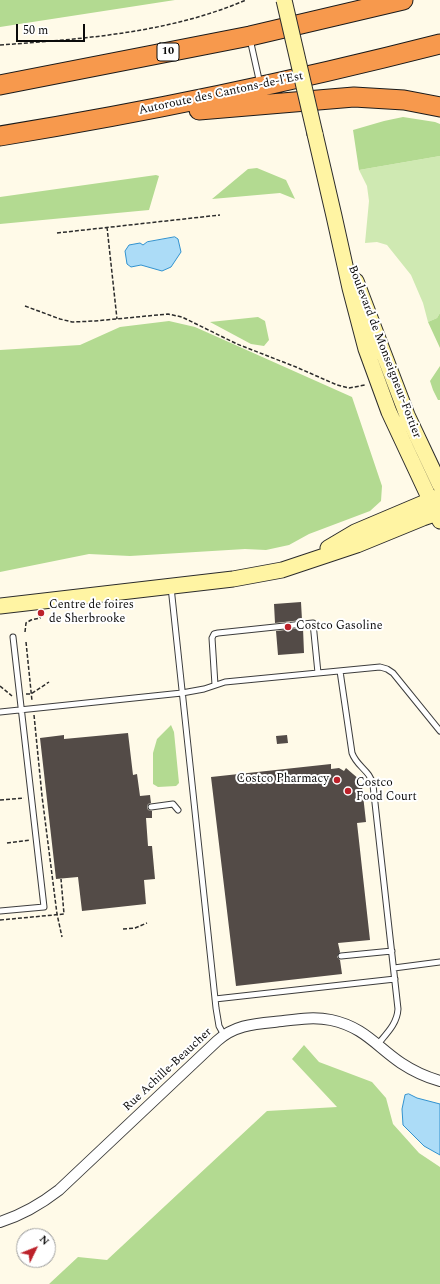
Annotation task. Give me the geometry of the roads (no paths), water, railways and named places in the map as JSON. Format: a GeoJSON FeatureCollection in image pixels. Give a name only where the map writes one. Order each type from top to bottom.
{"type":"FeatureCollection","features":[{"type":"Feature","properties":{"kind":"highway"},"geometry":{"type":"LineString","coordinates":[[334,17],[369,0]]}},
{"type":"Feature","properties":{"kind":"highway","name":"10"},"geometry":{"type":"LineString","coordinates":[[1,85],[250,36],[403,0]]}},
{"type":"Feature","properties":{"kind":"highway","name":"Autoroute des Cantons-de-l'Est"},"geometry":{"type":"LineString","coordinates":[[0,136],[114,117],[382,59],[440,44]]}},
{"type":"Feature","properties":{"kind":"highway"},"geometry":{"type":"LineString","coordinates":[[114,117],[349,98],[404,100],[440,107]]}},
{"type":"Feature","properties":{"kind":"main road","name":"Boulevard de Monseigneur-Fortier"},"geometry":{"type":"LineString","coordinates":[[284,0],[359,326],[377,382],[396,429],[437,509]]}},
{"type":"Feature","properties":{"kind":"main road","name":"Boulevard de Monseigneur-Fortier"},"geometry":{"type":"LineString","coordinates":[[334,216],[392,378],[440,485]]}},
{"type":"Feature","properties":{"kind":"main road"},"geometry":{"type":"LineString","coordinates":[[0,606],[251,576],[275,571],[357,545],[437,509]]}},
{"type":"Feature","properties":{"kind":"street","name":"Rue Achille-Beaucher"},"geometry":{"type":"LineString","coordinates":[[0,1222],[25,1212],[46,1200],[59,1190],[224,1035],[233,1029],[249,1025],[316,1018],[332,1020],[348,1025],[362,1032],[407,1067],[440,1081]]}},
{"type":"Feature","properties":{"kind":"lane"},"geometry":{"type":"LineString","coordinates":[[250,36],[261,86]]}},
{"type":"Feature","properties":{"kind":"lane"},"geometry":{"type":"LineString","coordinates":[[171,586],[219,1026],[224,1035]]}},
{"type":"Feature","properties":{"kind":"lane"},"geometry":{"type":"LineString","coordinates":[[215,685],[212,638],[214,634],[218,633],[314,623],[318,673]]}},
{"type":"Feature","properties":{"kind":"lane"},"geometry":{"type":"LineString","coordinates":[[0,911],[44,907],[14,637]]}},
{"type":"Feature","properties":{"kind":"lane"},"geometry":{"type":"LineString","coordinates":[[0,712],[182,692],[204,689],[224,682],[380,667],[390,670],[440,731]]}},
{"type":"Feature","properties":{"kind":"lane"},"geometry":{"type":"LineString","coordinates":[[340,671],[352,753],[357,764],[371,778],[373,785],[394,968],[398,1014],[393,1026],[378,1044]]}},
{"type":"Feature","properties":{"kind":"lane"},"geometry":{"type":"LineString","coordinates":[[151,807],[173,804],[178,810]]}},
{"type":"Feature","properties":{"kind":"lane"},"geometry":{"type":"LineString","coordinates":[[342,956],[392,950]]}},
{"type":"Feature","properties":{"kind":"lane"},"geometry":{"type":"LineString","coordinates":[[394,968],[440,962]]}},
{"type":"Feature","properties":{"kind":"lane"},"geometry":{"type":"LineString","coordinates":[[216,999],[395,979]]}},
{"type":"Feature","properties":{"kind":"water"},"geometry":{"type":"Polygon","coordinates":[[[175,237],[178,239],[181,252],[171,267],[162,271],[141,265],[131,267],[127,264],[125,251],[129,245],[140,243],[143,245],[147,242],[175,237]]]}},
{"type":"Feature","properties":{"kind":"water"},"geometry":{"type":"Polygon","coordinates":[[[409,1094],[417,1098],[440,1104],[440,1155],[424,1146],[403,1125],[402,1109],[405,1095],[409,1094]]]}},
{"type":"Feature","properties":{"kind":"place","name":"Centre de foires de Sherbrooke"},"geometry":{"type":"Point","coordinates":[41,613]}},
{"type":"Feature","properties":{"kind":"place","name":"Costco Gasoline"},"geometry":{"type":"Point","coordinates":[288,627]}},
{"type":"Feature","properties":{"kind":"place","name":"Costco Pharmacy"},"geometry":{"type":"Point","coordinates":[337,780]}},
{"type":"Feature","properties":{"kind":"place","name":"Costco Food Court"},"geometry":{"type":"Point","coordinates":[348,791]}}]}
